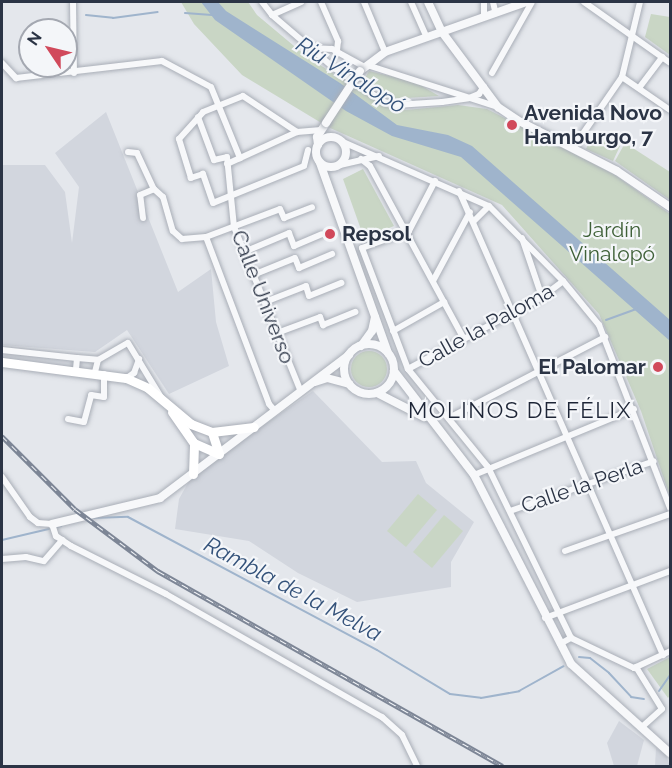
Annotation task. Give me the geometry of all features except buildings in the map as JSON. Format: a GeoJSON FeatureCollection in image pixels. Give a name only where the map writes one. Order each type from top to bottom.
{"type":"FeatureCollection","features":[{"type":"Feature","properties":{"kind":"main road"},"geometry":{"type":"LineString","coordinates":[[2,362],[76,369],[126,378],[162,400],[191,424],[212,432],[254,427]]}},
{"type":"Feature","properties":{"kind":"main road"},"geometry":{"type":"LineString","coordinates":[[170,408],[194,443],[219,454]]}},
{"type":"Feature","properties":{"kind":"main road"},"geometry":{"type":"LineString","coordinates":[[212,432],[219,454]]}},
{"type":"Feature","properties":{"kind":"main road"},"geometry":{"type":"LineString","coordinates":[[193,474],[194,443]]}},
{"type":"Feature","properties":{"kind":"street"},"geometry":{"type":"LineString","coordinates":[[73,2],[73,18]]}},
{"type":"Feature","properties":{"kind":"street"},"geometry":{"type":"LineString","coordinates":[[262,2],[272,15],[311,48],[384,102],[396,105],[469,98],[479,94],[484,86]]}},
{"type":"Feature","properties":{"kind":"street"},"geometry":{"type":"LineString","coordinates":[[272,15],[301,2]]}},
{"type":"Feature","properties":{"kind":"street"},"geometry":{"type":"LineString","coordinates":[[321,2],[338,41],[337,51]]}},
{"type":"Feature","properties":{"kind":"street"},"geometry":{"type":"LineString","coordinates":[[364,2],[385,52]]}},
{"type":"Feature","properties":{"kind":"street"},"geometry":{"type":"LineString","coordinates":[[411,2],[427,38]]}},
{"type":"Feature","properties":{"kind":"street"},"geometry":{"type":"LineString","coordinates":[[428,2],[442,32],[498,107]]}},
{"type":"Feature","properties":{"kind":"street"},"geometry":{"type":"LineString","coordinates":[[484,2],[484,15]]}},
{"type":"Feature","properties":{"kind":"street"},"geometry":{"type":"LineString","coordinates":[[493,2],[495,11]]}},
{"type":"Feature","properties":{"kind":"street"},"geometry":{"type":"LineString","coordinates":[[526,2],[495,11],[385,52],[363,67],[323,126],[317,142],[320,163],[325,183],[394,371],[474,475],[560,644],[587,680],[644,725],[670,753]]}},
{"type":"Feature","properties":{"kind":"street"},"geometry":{"type":"LineString","coordinates":[[492,73],[532,2]]}},
{"type":"Feature","properties":{"kind":"street"},"geometry":{"type":"LineString","coordinates":[[584,2],[670,63]]}},
{"type":"Feature","properties":{"kind":"street"},"geometry":{"type":"LineString","coordinates":[[573,148],[622,77],[640,2]]}},
{"type":"Feature","properties":{"kind":"street"},"geometry":{"type":"LineString","coordinates":[[311,48],[337,51],[363,67],[498,107],[617,171],[670,207]]}},
{"type":"Feature","properties":{"kind":"street"},"geometry":{"type":"LineString","coordinates":[[639,88],[662,57]]}},
{"type":"Feature","properties":{"kind":"street"},"geometry":{"type":"LineString","coordinates":[[78,72],[162,61],[211,87],[240,158]]}},
{"type":"Feature","properties":{"kind":"street"},"geometry":{"type":"LineString","coordinates":[[2,63],[18,78]]}},
{"type":"Feature","properties":{"kind":"street"},"geometry":{"type":"LineString","coordinates":[[622,77],[670,110]]}},
{"type":"Feature","properties":{"kind":"street"},"geometry":{"type":"LineString","coordinates":[[308,150],[304,166],[213,203],[203,174],[191,178],[179,139],[198,117],[243,96],[317,142],[332,137]]}},
{"type":"Feature","properties":{"kind":"street"},"geometry":{"type":"LineString","coordinates":[[198,117],[214,160],[227,157],[227,164],[300,132],[323,126]]}},
{"type":"Feature","properties":{"kind":"street"},"geometry":{"type":"LineString","coordinates":[[323,126],[332,137],[458,190],[489,206],[563,281],[596,319],[605,337],[670,508]]}},
{"type":"Feature","properties":{"kind":"street"},"geometry":{"type":"LineString","coordinates":[[336,166],[347,154],[343,142]]}},
{"type":"Feature","properties":{"kind":"street"},"geometry":{"type":"LineString","coordinates":[[128,152],[137,153],[154,189],[163,197],[173,231],[182,239],[206,237],[280,209],[284,218],[312,207]]}},
{"type":"Feature","properties":{"kind":"street"},"geometry":{"type":"LineString","coordinates":[[325,183],[326,171],[336,166],[379,156]]}},
{"type":"Feature","properties":{"kind":"street"},"geometry":{"type":"LineString","coordinates":[[362,159],[370,166],[464,339]]}},
{"type":"Feature","properties":{"kind":"street"},"geometry":{"type":"LineString","coordinates":[[320,163],[336,166]]}},
{"type":"Feature","properties":{"kind":"street","name":"Calle Universo"},"geometry":{"type":"LineString","coordinates":[[227,164],[234,226],[277,333],[304,389]]}},
{"type":"Feature","properties":{"kind":"street"},"geometry":{"type":"LineString","coordinates":[[435,181],[412,227],[406,232],[362,248],[393,331],[408,369],[488,467],[572,638],[635,667],[662,709],[644,725]]}},
{"type":"Feature","properties":{"kind":"street"},"geometry":{"type":"LineString","coordinates":[[143,218],[140,195],[154,189]]}},
{"type":"Feature","properties":{"kind":"street"},"geometry":{"type":"LineString","coordinates":[[458,190],[474,221],[663,655]]}},
{"type":"Feature","properties":{"kind":"street"},"geometry":{"type":"LineString","coordinates":[[474,221],[489,206]]}},
{"type":"Feature","properties":{"kind":"street"},"geometry":{"type":"LineString","coordinates":[[433,280],[470,212]]}},
{"type":"Feature","properties":{"kind":"street"},"geometry":{"type":"LineString","coordinates":[[244,252],[289,233],[294,246],[322,234]]}},
{"type":"Feature","properties":{"kind":"street"},"geometry":{"type":"LineString","coordinates":[[206,237],[269,404],[276,411]]}},
{"type":"Feature","properties":{"kind":"street"},"geometry":{"type":"LineString","coordinates":[[522,237],[542,297]]}},
{"type":"Feature","properties":{"kind":"street"},"geometry":{"type":"LineString","coordinates":[[254,275],[295,258],[299,268],[332,254]]}},
{"type":"Feature","properties":{"kind":"street","name":"Calle la Paloma"},"geometry":{"type":"LineString","coordinates":[[408,369],[542,297],[563,281]]}},
{"type":"Feature","properties":{"kind":"street"},"geometry":{"type":"LineString","coordinates":[[265,302],[306,286],[309,296],[342,283]]}},
{"type":"Feature","properties":{"kind":"street"},"geometry":{"type":"LineString","coordinates":[[393,331],[444,302]]}},
{"type":"Feature","properties":{"kind":"street"},"geometry":{"type":"LineString","coordinates":[[277,333],[320,317],[323,325],[355,312]]}},
{"type":"Feature","properties":{"kind":"street"},"geometry":{"type":"LineString","coordinates":[[47,524],[160,498],[361,346],[372,331],[375,317]]}},
{"type":"Feature","properties":{"kind":"street"},"geometry":{"type":"LineString","coordinates":[[449,418],[605,337]]}},
{"type":"Feature","properties":{"kind":"street"},"geometry":{"type":"LineString","coordinates":[[2,350],[98,360],[125,342],[139,359],[162,400]]}},
{"type":"Feature","properties":{"kind":"street"},"geometry":{"type":"LineString","coordinates":[[361,346],[375,345],[388,353]]}},
{"type":"Feature","properties":{"kind":"street"},"geometry":{"type":"LineString","coordinates":[[349,355],[344,366],[349,384]]}},
{"type":"Feature","properties":{"kind":"street"},"geometry":{"type":"LineString","coordinates":[[76,369],[77,358]]}},
{"type":"Feature","properties":{"kind":"street"},"geometry":{"type":"LineString","coordinates":[[126,378],[134,373],[139,359]]}},
{"type":"Feature","properties":{"kind":"street"},"geometry":{"type":"LineString","coordinates":[[68,419],[84,422],[91,395],[104,397],[98,360]]}},
{"type":"Feature","properties":{"kind":"street"},"geometry":{"type":"LineString","coordinates":[[377,393],[390,382],[394,371]]}},
{"type":"Feature","properties":{"kind":"street"},"geometry":{"type":"LineString","coordinates":[[304,389],[327,378],[349,384],[358,392],[377,393],[407,405],[438,429]]}},
{"type":"Feature","properties":{"kind":"street"},"geometry":{"type":"LineString","coordinates":[[474,475],[488,467],[634,409]]}},
{"type":"Feature","properties":{"kind":"street","name":"Calle la Perla"},"geometry":{"type":"LineString","coordinates":[[510,511],[589,486],[654,461]]}},
{"type":"Feature","properties":{"kind":"street"},"geometry":{"type":"LineString","coordinates":[[2,477],[30,517],[47,524],[62,540],[382,717],[402,735],[417,766]]}},
{"type":"Feature","properties":{"kind":"street"},"geometry":{"type":"LineString","coordinates":[[565,551],[670,514]]}},
{"type":"Feature","properties":{"kind":"street"},"geometry":{"type":"LineString","coordinates":[[2,559],[26,557],[44,561],[62,540]]}},
{"type":"Feature","properties":{"kind":"street"},"geometry":{"type":"LineString","coordinates":[[545,618],[670,571]]}},
{"type":"Feature","properties":{"kind":"street"},"geometry":{"type":"LineString","coordinates":[[560,644],[572,638]]}},
{"type":"Feature","properties":{"kind":"street"},"geometry":{"type":"LineString","coordinates":[[635,667],[670,651]]}},
{"type":"Feature","properties":{"kind":"shaded area"},"geometry":{"type":"Polygon","coordinates":[[[106,112],[178,292],[211,269],[216,322],[229,366],[169,394],[127,330],[95,352],[2,345],[2,165],[45,165],[65,192],[72,243],[79,187],[55,153],[106,112]]]}},
{"type":"Feature","properties":{"kind":"shaded area"},"geometry":{"type":"Polygon","coordinates":[[[313,391],[382,462],[416,461],[426,483],[474,522],[451,562],[451,587],[357,602],[298,573],[249,541],[175,529],[179,499],[193,474],[313,391]]]}},
{"type":"Feature","properties":{"kind":"shaded area"},"geometry":{"type":"Polygon","coordinates":[[[619,721],[644,740],[637,766],[614,766],[607,743],[619,721]]]}},
{"type":"Feature","properties":{"kind":"shaded area"},"geometry":{"type":"Polygon","coordinates":[[[656,748],[666,755],[670,766],[655,766],[656,748]]]}},
{"type":"Feature","properties":{"kind":"green space","name":"Jardín Vinalopó"},"geometry":{"type":"Polygon","coordinates":[[[181,2],[248,2],[257,15],[306,56],[386,107],[406,110],[458,105],[487,109],[615,175],[670,214],[670,497],[641,411],[599,314],[502,205],[328,127],[242,75],[194,24],[181,2]]]}},
{"type":"Feature","properties":{"kind":"green space"},"geometry":{"type":"Polygon","coordinates":[[[651,14],[670,17],[670,55],[645,37],[651,14]]]}},
{"type":"Feature","properties":{"kind":"green space"},"geometry":{"type":"Polygon","coordinates":[[[369,71],[415,82],[439,96],[391,99],[364,80],[369,71]]]}},
{"type":"Feature","properties":{"kind":"green space"},"geometry":{"type":"Polygon","coordinates":[[[594,133],[620,146],[613,161],[586,149],[594,133]]]}},
{"type":"Feature","properties":{"kind":"green space"},"geometry":{"type":"Polygon","coordinates":[[[625,143],[670,172],[670,200],[615,161],[625,143]]]}},
{"type":"Feature","properties":{"kind":"green space"},"geometry":{"type":"Polygon","coordinates":[[[363,169],[394,226],[364,238],[343,179],[363,169]]]}},
{"type":"Feature","properties":{"kind":"green space"},"geometry":{"type":"Polygon","coordinates":[[[369,351],[382,356],[387,369],[382,382],[369,387],[356,382],[351,369],[356,356],[369,351]]]}},
{"type":"Feature","properties":{"kind":"green space"},"geometry":{"type":"Polygon","coordinates":[[[418,494],[437,510],[406,547],[387,531],[418,494]]]}},
{"type":"Feature","properties":{"kind":"green space"},"geometry":{"type":"Polygon","coordinates":[[[444,515],[463,531],[432,568],[413,552],[444,515]]]}},
{"type":"Feature","properties":{"kind":"green space"},"geometry":{"type":"Polygon","coordinates":[[[670,657],[670,695],[668,698],[647,669],[670,657]]]}},
{"type":"Feature","properties":{"kind":"water"},"geometry":{"type":"Polygon","coordinates":[[[201,2],[218,2],[226,11],[340,83],[397,125],[448,135],[472,146],[670,320],[670,341],[461,157],[392,136],[346,111],[215,20],[201,2]]]}},
{"type":"Feature","properties":{"kind":"waterway"},"geometry":{"type":"LineString","coordinates":[[86,15],[113,18],[158,12]]}},
{"type":"Feature","properties":{"kind":"waterway"},"geometry":{"type":"LineString","coordinates":[[185,13],[212,15]]}},
{"type":"Feature","properties":{"kind":"waterway"},"geometry":{"type":"LineString","coordinates":[[606,320],[637,309]]}},
{"type":"Feature","properties":{"kind":"waterway","name":"Rambla de la Melva"},"geometry":{"type":"LineString","coordinates":[[92,518],[128,517],[377,650],[450,694],[481,698],[519,691],[564,666]]}},
{"type":"Feature","properties":{"kind":"waterway","name":"Rambla de la Melva"},"geometry":{"type":"LineString","coordinates":[[2,540],[61,526]]}},
{"type":"Feature","properties":{"kind":"waterway"},"geometry":{"type":"LineString","coordinates":[[579,657],[590,658],[609,673],[631,697],[644,699]]}},
{"type":"Feature","properties":{"kind":"waterway","name":"Rambla de la Melva"},"geometry":{"type":"LineString","coordinates":[[659,691],[670,675]]}},
{"type":"Feature","properties":{"kind":"railway"},"geometry":{"type":"LineString","coordinates":[[2,436],[75,509],[158,571],[503,766]]}},
{"type":"Feature","properties":{"kind":"place","name":"Avenida Novo Hamburgo, 7"},"geometry":{"type":"Point","coordinates":[512,125]}},
{"type":"Feature","properties":{"kind":"place","name":"Repsol"},"geometry":{"type":"Point","coordinates":[330,234]}},
{"type":"Feature","properties":{"kind":"place","name":"El Palomar"},"geometry":{"type":"Point","coordinates":[658,367]}},
{"type":"Feature","properties":{"kind":"district","name":"MOLINOS DE FÉLIX"},"geometry":{"type":"Point","coordinates":[520,411]}},
{"type":"Feature","properties":{"kind":"water label","name":"Riu Vinalopó"},"geometry":{"type":"Point","coordinates":[351,75]}}]}
